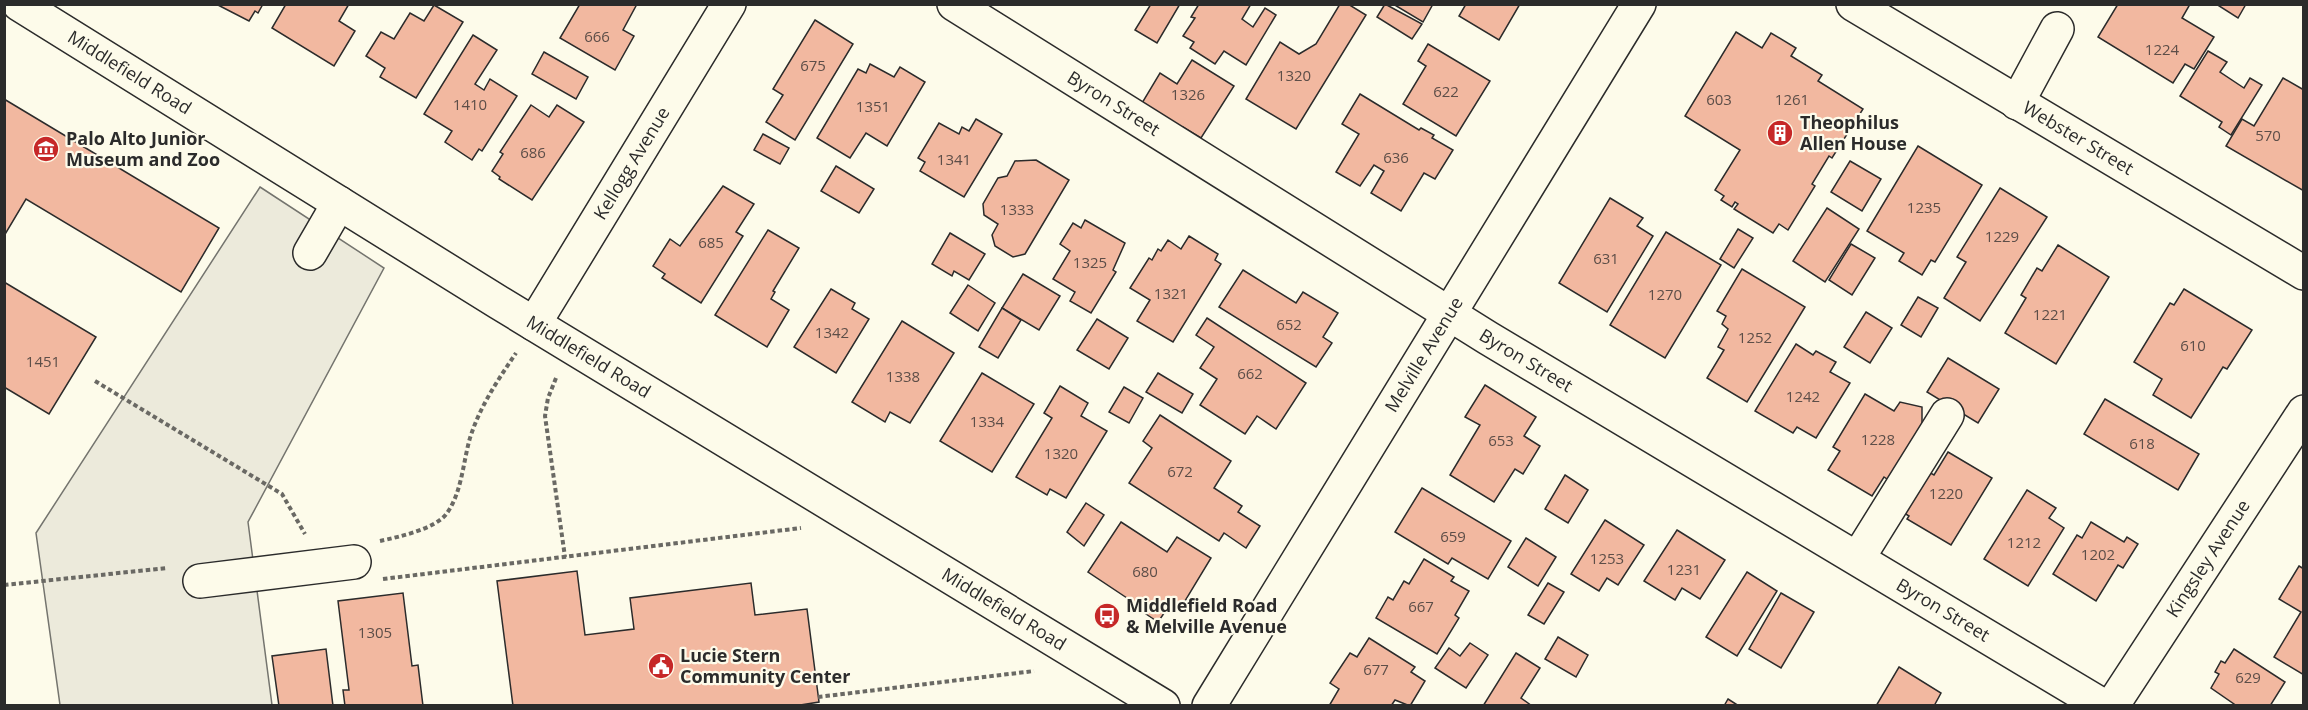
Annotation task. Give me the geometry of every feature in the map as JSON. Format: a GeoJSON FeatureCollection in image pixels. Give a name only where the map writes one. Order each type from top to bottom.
{"type":"FeatureCollection","features":[{"type":"Feature","properties":{"kind":"street","name":"Middlefield Road"},"geometry":{"type":"LineString","coordinates":[[19,4],[534,324],[1163,705]]}},
{"type":"Feature","properties":{"kind":"street","name":"Kellogg Avenue"},"geometry":{"type":"LineString","coordinates":[[534,324],[729,4]]}},
{"type":"Feature","properties":{"kind":"street","name":"Byron Street"},"geometry":{"type":"LineString","coordinates":[[954,4],[1450,314],[2103,705]]}},
{"type":"Feature","properties":{"kind":"street","name":"Melville Avenue"},"geometry":{"type":"LineString","coordinates":[[1209,705],[1639,4]]}},
{"type":"Feature","properties":{"kind":"street","name":"Webster Street"},"geometry":{"type":"LineString","coordinates":[[1853,4],[2304,273]]}},
{"type":"Feature","properties":{"kind":"street"},"geometry":{"type":"LineString","coordinates":[[2017,103],[2057,29]]}},
{"type":"Feature","properties":{"kind":"street"},"geometry":{"type":"LineString","coordinates":[[310,253],[339,203]]}},
{"type":"Feature","properties":{"kind":"street","name":"Kingsley Avenue"},"geometry":{"type":"LineString","coordinates":[[2112,705],[2304,411]]}},
{"type":"Feature","properties":{"kind":"street"},"geometry":{"type":"LineString","coordinates":[[1858,558],[1947,415]]}},
{"type":"Feature","properties":{"kind":"street"},"geometry":{"type":"LineString","coordinates":[[187,574],[366,552]]}},
{"type":"Feature","properties":{"kind":"path"},"geometry":{"type":"LineString","coordinates":[[534,324],[483,402],[470,439],[461,478],[447,514],[415,532],[366,552],[368,580],[800,530],[818,495]]}},
{"type":"Feature","properties":{"kind":"path"},"geometry":{"type":"LineString","coordinates":[[565,557],[546,416],[553,382],[575,347]]}},
{"type":"Feature","properties":{"kind":"path"},"geometry":{"type":"LineString","coordinates":[[95,381],[282,494],[308,539]]}},
{"type":"Feature","properties":{"kind":"path"},"geometry":{"type":"LineString","coordinates":[[4,585],[187,574]]}},
{"type":"Feature","properties":{"kind":"path"},"geometry":{"type":"LineString","coordinates":[[818,698],[1036,670]]}},
{"type":"Feature","properties":{"kind":"shaded area"},"geometry":{"type":"Polygon","coordinates":[[[260,187],[384,268],[248,522],[272,705],[60,705],[36,533],[260,187]]]}},
{"type":"Feature","properties":{"kind":"building"},"geometry":{"type":"Polygon","coordinates":[[[216,4],[263,4],[258,13],[255,11],[249,21],[216,4]]]}},
{"type":"Feature","properties":{"kind":"building"},"geometry":{"type":"Polygon","coordinates":[[[286,4],[349,4],[339,21],[355,31],[334,66],[272,28],[286,4]]]}},
{"type":"Feature","properties":{"kind":"building"},"geometry":{"type":"Polygon","coordinates":[[[580,4],[637,4],[623,30],[634,36],[615,70],[560,38],[580,4]]]}},
{"type":"Feature","properties":{"kind":"building"},"geometry":{"type":"Polygon","coordinates":[[[1151,4],[1180,4],[1157,43],[1135,30],[1151,4]]]}},
{"type":"Feature","properties":{"kind":"building"},"geometry":{"type":"Polygon","coordinates":[[[1199,4],[1251,4],[1242,19],[1253,27],[1265,8],[1276,15],[1246,65],[1224,51],[1215,64],[1190,48],[1194,42],[1183,36],[1195,18],[1191,17],[1199,4]]]}},
{"type":"Feature","properties":{"kind":"building"},"geometry":{"type":"Polygon","coordinates":[[[1340,4],[1348,4],[1366,15],[1296,129],[1246,99],[1280,42],[1299,54],[1316,44],[1340,4]]]}},
{"type":"Feature","properties":{"kind":"building"},"geometry":{"type":"Polygon","coordinates":[[[1385,4],[1422,24],[1412,39],[1377,17],[1385,4]]]}},
{"type":"Feature","properties":{"kind":"building"},"geometry":{"type":"Polygon","coordinates":[[[1393,4],[1433,4],[1423,22],[1393,4]]]}},
{"type":"Feature","properties":{"kind":"building"},"geometry":{"type":"Polygon","coordinates":[[[1466,4],[1520,4],[1499,40],[1459,16],[1466,4]]]}},
{"type":"Feature","properties":{"kind":"building"},"geometry":{"type":"Polygon","coordinates":[[[2118,4],[2186,4],[2189,6],[2182,18],[2214,37],[2194,69],[2185,64],[2173,83],[2098,37],[2118,4]]]}},
{"type":"Feature","properties":{"kind":"building"},"geometry":{"type":"Polygon","coordinates":[[[2216,4],[2246,4],[2238,18],[2216,4]]]}},
{"type":"Feature","properties":{"kind":"building"},"geometry":{"type":"Polygon","coordinates":[[[434,5],[463,22],[416,98],[380,77],[385,68],[366,56],[381,32],[394,39],[410,13],[424,21],[434,5]]]}},
{"type":"Feature","properties":{"kind":"building"},"geometry":{"type":"Polygon","coordinates":[[[815,20],[853,44],[795,140],[766,122],[783,95],[773,89],[815,20]]]}},
{"type":"Feature","properties":{"kind":"building","name":"Theophilus Allen House"},"geometry":{"type":"Polygon","coordinates":[[[1736,32],[1762,48],[1771,33],[1796,48],[1791,56],[1822,75],[1818,81],[1863,109],[1832,158],[1829,156],[1812,184],[1815,186],[1788,230],[1779,224],[1773,233],[1734,209],[1738,204],[1735,202],[1732,207],[1721,200],[1724,196],[1715,190],[1740,150],[1685,116],[1736,32]]]}},
{"type":"Feature","properties":{"kind":"building"},"geometry":{"type":"Polygon","coordinates":[[[473,35],[497,50],[475,84],[484,90],[490,79],[517,96],[482,151],[479,149],[472,160],[445,142],[452,131],[424,114],[473,35]]]}},
{"type":"Feature","properties":{"kind":"building"},"geometry":{"type":"Polygon","coordinates":[[[1428,44],[1490,81],[1456,136],[1403,104],[1426,66],[1418,61],[1428,44]]]}},
{"type":"Feature","properties":{"kind":"building"},"geometry":{"type":"Polygon","coordinates":[[[2208,51],[2227,62],[2220,72],[2244,88],[2250,78],[2262,85],[2231,135],[2219,127],[2222,122],[2180,96],[2208,51]]]}},
{"type":"Feature","properties":{"kind":"building"},"geometry":{"type":"Polygon","coordinates":[[[544,52],[588,77],[576,99],[532,74],[544,52]]]}},
{"type":"Feature","properties":{"kind":"building"},"geometry":{"type":"Polygon","coordinates":[[[1192,60],[1234,86],[1201,138],[1183,127],[1179,134],[1142,103],[1160,73],[1177,84],[1192,60]]]}},
{"type":"Feature","properties":{"kind":"building"},"geometry":{"type":"Polygon","coordinates":[[[870,64],[894,77],[900,67],[925,82],[887,146],[866,133],[850,158],[817,138],[858,69],[866,73],[870,64]]]}},
{"type":"Feature","properties":{"kind":"building"},"geometry":{"type":"Polygon","coordinates":[[[2283,78],[2304,90],[2304,191],[2226,146],[2242,119],[2254,126],[2283,78]]]}},
{"type":"Feature","properties":{"kind":"building"},"geometry":{"type":"Polygon","coordinates":[[[1360,94],[1419,130],[1421,128],[1434,135],[1432,138],[1453,150],[1435,179],[1424,173],[1401,211],[1371,193],[1384,171],[1374,165],[1360,186],[1336,172],[1359,134],[1342,124],[1360,94]]]}},
{"type":"Feature","properties":{"kind":"building","name":"Palo Alto Junior Museum and Zoo"},"geometry":{"type":"Polygon","coordinates":[[[4,99],[219,228],[181,292],[26,199],[4,236],[4,99]]]}},
{"type":"Feature","properties":{"kind":"building"},"geometry":{"type":"Polygon","coordinates":[[[531,105],[549,117],[557,105],[584,122],[532,200],[499,179],[500,177],[492,171],[503,154],[500,152],[531,105]]]}},
{"type":"Feature","properties":{"kind":"building"},"geometry":{"type":"Polygon","coordinates":[[[976,119],[1002,134],[964,197],[920,171],[925,162],[918,158],[939,123],[959,134],[962,127],[969,131],[976,119]]]}},
{"type":"Feature","properties":{"kind":"building"},"geometry":{"type":"Polygon","coordinates":[[[763,134],[789,148],[780,164],[754,150],[763,134]]]}},
{"type":"Feature","properties":{"kind":"building"},"geometry":{"type":"Polygon","coordinates":[[[1918,146],[1982,185],[1935,262],[1931,260],[1922,275],[1899,261],[1904,253],[1867,231],[1918,146]]]}},
{"type":"Feature","properties":{"kind":"building"},"geometry":{"type":"Polygon","coordinates":[[[1036,160],[1069,180],[1025,254],[1013,257],[995,246],[992,235],[998,224],[984,215],[983,204],[998,178],[1007,176],[1015,161],[1036,160]]]}},
{"type":"Feature","properties":{"kind":"building"},"geometry":{"type":"Polygon","coordinates":[[[1850,161],[1881,179],[1862,211],[1831,192],[1850,161]]]}},
{"type":"Feature","properties":{"kind":"building"},"geometry":{"type":"Polygon","coordinates":[[[836,166],[874,189],[859,213],[821,191],[836,166]]]}},
{"type":"Feature","properties":{"kind":"building"},"geometry":{"type":"Polygon","coordinates":[[[723,186],[754,204],[736,232],[743,236],[701,303],[662,278],[665,274],[653,266],[670,239],[680,246],[723,186]]]}},
{"type":"Feature","properties":{"kind":"building"},"geometry":{"type":"Polygon","coordinates":[[[2000,188],[2047,217],[1980,321],[1944,298],[1966,262],[1957,257],[2000,188]]]}},
{"type":"Feature","properties":{"kind":"building"},"geometry":{"type":"Polygon","coordinates":[[[1610,198],[1643,218],[1637,226],[1653,236],[1607,312],[1559,283],[1610,198]]]}},
{"type":"Feature","properties":{"kind":"building"},"geometry":{"type":"Polygon","coordinates":[[[1827,208],[1859,229],[1825,282],[1793,261],[1827,208]]]}},
{"type":"Feature","properties":{"kind":"building"},"geometry":{"type":"Polygon","coordinates":[[[1085,220],[1125,243],[1113,270],[1116,272],[1091,313],[1070,301],[1075,292],[1053,279],[1070,251],[1060,244],[1073,223],[1081,228],[1085,220]]]}},
{"type":"Feature","properties":{"kind":"building"},"geometry":{"type":"Polygon","coordinates":[[[1738,229],[1753,238],[1734,268],[1720,259],[1738,229]]]}},
{"type":"Feature","properties":{"kind":"building"},"geometry":{"type":"Polygon","coordinates":[[[768,230],[799,248],[773,291],[775,292],[771,299],[789,310],[767,347],[715,315],[768,230]]]}},
{"type":"Feature","properties":{"kind":"building"},"geometry":{"type":"Polygon","coordinates":[[[1666,232],[1721,265],[1665,358],[1610,325],[1666,232]]]}},
{"type":"Feature","properties":{"kind":"building"},"geometry":{"type":"Polygon","coordinates":[[[950,233],[985,254],[969,280],[954,271],[952,276],[932,264],[950,233]]]}},
{"type":"Feature","properties":{"kind":"building"},"geometry":{"type":"Polygon","coordinates":[[[1189,236],[1218,254],[1215,260],[1221,264],[1173,342],[1137,321],[1150,300],[1130,288],[1149,258],[1152,260],[1158,249],[1161,251],[1168,240],[1181,249],[1189,236]]]}},
{"type":"Feature","properties":{"kind":"building"},"geometry":{"type":"Polygon","coordinates":[[[1851,244],[1875,258],[1852,295],[1829,280],[1851,244]]]}},
{"type":"Feature","properties":{"kind":"building"},"geometry":{"type":"Polygon","coordinates":[[[2058,245],[2109,277],[2056,364],[2005,333],[2026,298],[2021,295],[2037,268],[2042,271],[2058,245]]]}},
{"type":"Feature","properties":{"kind":"building"},"geometry":{"type":"Polygon","coordinates":[[[1742,269],[1805,307],[1747,402],[1707,378],[1724,350],[1718,347],[1728,329],[1722,324],[1726,316],[1717,311],[1742,269]]]}},
{"type":"Feature","properties":{"kind":"building"},"geometry":{"type":"Polygon","coordinates":[[[1243,270],[1296,303],[1303,292],[1338,313],[1323,337],[1332,343],[1316,367],[1219,307],[1243,270]]]}},
{"type":"Feature","properties":{"kind":"building"},"geometry":{"type":"Polygon","coordinates":[[[1023,274],[1060,296],[1039,330],[1002,308],[1023,274]]]}},
{"type":"Feature","properties":{"kind":"building"},"geometry":{"type":"Polygon","coordinates":[[[4,282],[96,337],[49,414],[4,387],[4,282]]]}},
{"type":"Feature","properties":{"kind":"building"},"geometry":{"type":"Polygon","coordinates":[[[968,285],[995,303],[978,331],[950,313],[968,285]]]}},
{"type":"Feature","properties":{"kind":"building"},"geometry":{"type":"Polygon","coordinates":[[[831,289],[855,303],[852,309],[869,319],[836,373],[794,347],[831,289]]]}},
{"type":"Feature","properties":{"kind":"building"},"geometry":{"type":"Polygon","coordinates":[[[2184,289],[2252,330],[2227,369],[2223,367],[2191,418],[2153,395],[2162,379],[2134,362],[2170,303],[2174,305],[2184,289]]]}},
{"type":"Feature","properties":{"kind":"building"},"geometry":{"type":"Polygon","coordinates":[[[1918,297],[1938,308],[1921,337],[1901,325],[1918,297]]]}},
{"type":"Feature","properties":{"kind":"building"},"geometry":{"type":"Polygon","coordinates":[[[1002,308],[1021,320],[998,358],[979,347],[1002,308]]]}},
{"type":"Feature","properties":{"kind":"building"},"geometry":{"type":"Polygon","coordinates":[[[1866,312],[1892,328],[1870,363],[1844,347],[1866,312]]]}},
{"type":"Feature","properties":{"kind":"building"},"geometry":{"type":"Polygon","coordinates":[[[1207,318],[1306,383],[1276,429],[1257,416],[1245,434],[1200,405],[1217,379],[1200,368],[1214,347],[1196,335],[1207,318]]]}},
{"type":"Feature","properties":{"kind":"building"},"geometry":{"type":"Polygon","coordinates":[[[1097,319],[1128,338],[1109,369],[1077,350],[1097,319]]]}},
{"type":"Feature","properties":{"kind":"building"},"geometry":{"type":"Polygon","coordinates":[[[902,321],[954,353],[910,423],[890,412],[885,422],[852,402],[902,321]]]}},
{"type":"Feature","properties":{"kind":"building"},"geometry":{"type":"Polygon","coordinates":[[[1796,344],[1813,355],[1816,351],[1836,362],[1830,372],[1850,383],[1816,438],[1797,427],[1793,433],[1755,411],[1796,344]]]}},
{"type":"Feature","properties":{"kind":"building"},"geometry":{"type":"Polygon","coordinates":[[[1948,358],[1999,389],[1978,423],[1927,392],[1948,358]]]}},
{"type":"Feature","properties":{"kind":"building"},"geometry":{"type":"Polygon","coordinates":[[[982,373],[1034,404],[992,472],[940,441],[982,373]]]}},
{"type":"Feature","properties":{"kind":"building"},"geometry":{"type":"Polygon","coordinates":[[[1158,373],[1193,394],[1182,413],[1146,392],[1158,373]]]}},
{"type":"Feature","properties":{"kind":"building"},"geometry":{"type":"Polygon","coordinates":[[[1485,385],[1536,417],[1524,436],[1540,446],[1523,474],[1515,469],[1494,502],[1450,475],[1480,425],[1465,417],[1485,385]]]}},
{"type":"Feature","properties":{"kind":"building"},"geometry":{"type":"Polygon","coordinates":[[[1060,386],[1088,403],[1081,416],[1107,431],[1066,498],[1050,489],[1047,495],[1016,477],[1052,418],[1044,413],[1060,386]]]}},
{"type":"Feature","properties":{"kind":"building"},"geometry":{"type":"Polygon","coordinates":[[[1124,387],[1143,398],[1129,423],[1109,412],[1124,387]]]}},
{"type":"Feature","properties":{"kind":"building"},"geometry":{"type":"Polygon","coordinates":[[[1865,394],[1894,411],[1900,402],[1922,407],[1922,434],[1893,483],[1884,477],[1872,496],[1828,470],[1840,451],[1833,447],[1865,394]]]}},
{"type":"Feature","properties":{"kind":"building"},"geometry":{"type":"Polygon","coordinates":[[[2105,399],[2199,454],[2178,490],[2084,434],[2105,399]]]}},
{"type":"Feature","properties":{"kind":"building"},"geometry":{"type":"Polygon","coordinates":[[[1160,415],[1231,461],[1214,488],[1242,506],[1238,512],[1260,526],[1246,548],[1224,533],[1219,541],[1129,483],[1152,448],[1143,441],[1160,415]]]}},
{"type":"Feature","properties":{"kind":"building"},"geometry":{"type":"Polygon","coordinates":[[[1948,452],[1992,478],[1951,545],[1907,519],[1909,516],[1901,511],[1925,470],[1934,475],[1948,452]]]}},
{"type":"Feature","properties":{"kind":"building"},"geometry":{"type":"Polygon","coordinates":[[[1565,475],[1588,490],[1568,523],[1545,509],[1565,475]]]}},
{"type":"Feature","properties":{"kind":"building"},"geometry":{"type":"Polygon","coordinates":[[[1422,488],[1511,541],[1488,579],[1452,558],[1448,564],[1395,532],[1422,488]]]}},
{"type":"Feature","properties":{"kind":"building"},"geometry":{"type":"Polygon","coordinates":[[[2027,490],[2056,508],[2049,518],[2064,528],[2028,586],[1984,559],[2027,490]]]}},
{"type":"Feature","properties":{"kind":"building"},"geometry":{"type":"Polygon","coordinates":[[[1086,503],[1104,515],[1084,546],[1067,532],[1086,503]]]}},
{"type":"Feature","properties":{"kind":"building"},"geometry":{"type":"Polygon","coordinates":[[[1605,520],[1644,545],[1618,585],[1607,578],[1599,591],[1571,574],[1605,520]]]}},
{"type":"Feature","properties":{"kind":"building"},"geometry":{"type":"Polygon","coordinates":[[[1121,522],[1167,552],[1177,537],[1211,558],[1182,606],[1171,603],[1158,622],[1140,610],[1142,608],[1088,572],[1121,522]]]}},
{"type":"Feature","properties":{"kind":"building"},"geometry":{"type":"Polygon","coordinates":[[[2091,522],[2124,542],[2127,537],[2138,544],[2123,568],[2118,565],[2096,601],[2053,574],[2077,535],[2082,538],[2091,522]]]}},
{"type":"Feature","properties":{"kind":"building"},"geometry":{"type":"Polygon","coordinates":[[[1677,530],[1725,560],[1700,599],[1682,588],[1675,600],[1644,581],[1677,530]]]}},
{"type":"Feature","properties":{"kind":"building"},"geometry":{"type":"Polygon","coordinates":[[[1526,538],[1556,557],[1538,586],[1508,567],[1526,538]]]}},
{"type":"Feature","properties":{"kind":"building"},"geometry":{"type":"Polygon","coordinates":[[[1424,559],[1454,577],[1451,581],[1469,591],[1455,615],[1459,618],[1437,654],[1376,618],[1388,597],[1393,600],[1404,581],[1409,584],[1424,559]]]}},
{"type":"Feature","properties":{"kind":"building"},"geometry":{"type":"Polygon","coordinates":[[[2299,566],[2304,569],[2304,675],[2274,657],[2301,612],[2279,599],[2299,566]]]}},
{"type":"Feature","properties":{"kind":"building","name":"Lucie Stern Community Center"},"geometry":{"type":"Polygon","coordinates":[[[577,571],[585,635],[634,629],[630,598],[751,583],[755,615],[807,609],[819,702],[794,706],[513,706],[497,581],[577,571]]]}},
{"type":"Feature","properties":{"kind":"building"},"geometry":{"type":"Polygon","coordinates":[[[1747,572],[1777,591],[1737,656],[1706,637],[1747,572]]]}},
{"type":"Feature","properties":{"kind":"building"},"geometry":{"type":"Polygon","coordinates":[[[1548,583],[1564,592],[1544,624],[1528,615],[1548,583]]]}},
{"type":"Feature","properties":{"kind":"building"},"geometry":{"type":"Polygon","coordinates":[[[403,593],[412,666],[418,665],[423,706],[345,706],[343,690],[349,690],[338,601],[403,593]]]}},
{"type":"Feature","properties":{"kind":"building"},"geometry":{"type":"Polygon","coordinates":[[[1781,593],[1814,612],[1781,668],[1749,649],[1781,593]]]}},
{"type":"Feature","properties":{"kind":"building"},"geometry":{"type":"Polygon","coordinates":[[[1558,637],[1588,655],[1576,677],[1545,659],[1558,637]]]}},
{"type":"Feature","properties":{"kind":"building"},"geometry":{"type":"Polygon","coordinates":[[[1369,638],[1415,667],[1411,672],[1425,681],[1410,706],[1395,700],[1391,706],[1329,706],[1339,689],[1330,683],[1350,653],[1357,657],[1369,638]]]}},
{"type":"Feature","properties":{"kind":"building"},"geometry":{"type":"Polygon","coordinates":[[[1470,643],[1488,655],[1466,688],[1435,668],[1449,648],[1460,656],[1470,643]]]}},
{"type":"Feature","properties":{"kind":"building"},"geometry":{"type":"Polygon","coordinates":[[[326,649],[333,706],[279,706],[272,656],[326,649]]]}},
{"type":"Feature","properties":{"kind":"building"},"geometry":{"type":"Polygon","coordinates":[[[2234,649],[2285,682],[2270,706],[2237,706],[2211,688],[2219,674],[2215,672],[2221,661],[2225,663],[2234,649]]]}},
{"type":"Feature","properties":{"kind":"building"},"geometry":{"type":"Polygon","coordinates":[[[1516,653],[1540,668],[1521,698],[1532,706],[1483,706],[1516,653]]]}},
{"type":"Feature","properties":{"kind":"building"},"geometry":{"type":"Polygon","coordinates":[[[1899,667],[1941,693],[1934,706],[1876,706],[1899,667]]]}},
{"type":"Feature","properties":{"kind":"building"},"geometry":{"type":"Polygon","coordinates":[[[1728,699],[1739,706],[1724,706],[1728,699]]]}},
{"type":"Feature","properties":{"kind":"place","name":"Theophilus Allen House"},"geometry":{"type":"Point","coordinates":[1780,133]}},
{"type":"Feature","properties":{"kind":"place","name":"Palo Alto Junior Museum and Zoo"},"geometry":{"type":"Point","coordinates":[46,149]}},
{"type":"Feature","properties":{"kind":"place","name":"Middlefield Road & Melville Avenue"},"geometry":{"type":"Point","coordinates":[1107,616]}},
{"type":"Feature","properties":{"kind":"place","name":"Lucie Stern Community Center"},"geometry":{"type":"Point","coordinates":[661,666]}}]}
